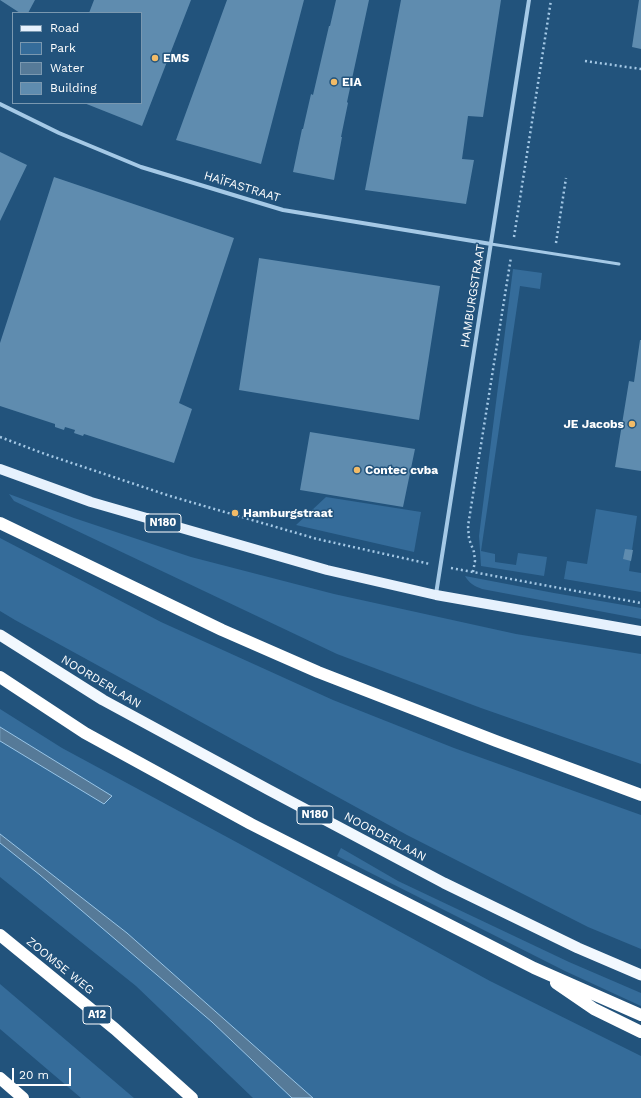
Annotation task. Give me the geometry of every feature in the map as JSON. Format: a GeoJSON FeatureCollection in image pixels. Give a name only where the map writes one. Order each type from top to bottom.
{"type":"FeatureCollection","features":[{"type":"Feature","properties":{"kind":"highway"},"geometry":{"type":"LineString","coordinates":[[0,523],[222,630],[318,672],[641,795]]}},
{"type":"Feature","properties":{"kind":"highway","name":"NOORDERLAAN"},"geometry":{"type":"LineString","coordinates":[[0,635],[103,700],[262,787],[444,883],[578,948],[641,975]]}},
{"type":"Feature","properties":{"kind":"highway"},"geometry":{"type":"LineString","coordinates":[[0,677],[85,733],[251,824],[534,968],[641,1015]]}},
{"type":"Feature","properties":{"kind":"highway","name":"ZOOMSE WEG"},"geometry":{"type":"LineString","coordinates":[[0,935],[115,1029],[192,1098]]}},
{"type":"Feature","properties":{"kind":"highway"},"geometry":{"type":"LineString","coordinates":[[534,968],[589,1006],[641,1032]]}},
{"type":"Feature","properties":{"kind":"highway"},"geometry":{"type":"LineString","coordinates":[[0,1078],[23,1098]]}},
{"type":"Feature","properties":{"kind":"main road","name":"N180"},"geometry":{"type":"LineString","coordinates":[[0,469],[91,502],[328,570],[436,595],[641,631]]}},
{"type":"Feature","properties":{"kind":"street","name":"HAMBURGSTRAAT"},"geometry":{"type":"LineString","coordinates":[[436,595],[529,0]]}},
{"type":"Feature","properties":{"kind":"street","name":"HAÏFASTRAAT"},"geometry":{"type":"LineString","coordinates":[[0,104],[59,133],[142,167],[284,210],[491,244]]}},
{"type":"Feature","properties":{"kind":"lane"},"geometry":{"type":"LineString","coordinates":[[491,244],[619,264]]}},
{"type":"Feature","properties":{"kind":"path"},"geometry":{"type":"LineString","coordinates":[[473,572],[475,561],[474,552],[469,539],[468,526],[551,0]]}},
{"type":"Feature","properties":{"kind":"path"},"geometry":{"type":"LineString","coordinates":[[585,61],[641,69]]}},
{"type":"Feature","properties":{"kind":"path"},"geometry":{"type":"LineString","coordinates":[[555,254],[566,178]]}},
{"type":"Feature","properties":{"kind":"path"},"geometry":{"type":"LineString","coordinates":[[0,437],[45,454],[170,496],[317,539],[440,566],[641,603]]}},
{"type":"Feature","properties":{"kind":"green space"},"geometry":{"type":"Polygon","coordinates":[[[513,269],[542,273],[540,289],[520,286],[481,551],[495,554],[495,562],[516,565],[518,553],[547,557],[544,576],[481,566],[479,536],[513,269]]]}},
{"type":"Feature","properties":{"kind":"green space"},"geometry":{"type":"Polygon","coordinates":[[[9,494],[74,518],[191,557],[334,594],[516,634],[641,654],[641,764],[481,708],[337,654],[14,501],[9,494]]]}},
{"type":"Feature","properties":{"kind":"green space"},"geometry":{"type":"Polygon","coordinates":[[[326,497],[421,512],[414,552],[296,525],[326,497]]]}},
{"type":"Feature","properties":{"kind":"green space"},"geometry":{"type":"Polygon","coordinates":[[[596,509],[637,516],[629,571],[641,573],[641,592],[564,579],[567,561],[587,564],[596,509]]]}},
{"type":"Feature","properties":{"kind":"green space"},"geometry":{"type":"Polygon","coordinates":[[[0,538],[161,622],[333,700],[454,748],[641,815],[641,949],[588,927],[407,835],[0,611],[0,538]]]}},
{"type":"Feature","properties":{"kind":"green space"},"geometry":{"type":"Polygon","coordinates":[[[465,576],[641,608],[641,619],[482,589],[468,581],[465,576]]]}},
{"type":"Feature","properties":{"kind":"green space"},"geometry":{"type":"Polygon","coordinates":[[[0,709],[62,748],[490,981],[641,1056],[641,1098],[253,1098],[136,986],[0,877],[0,709]]]}},
{"type":"Feature","properties":{"kind":"green space"},"geometry":{"type":"Polygon","coordinates":[[[341,848],[398,881],[569,962],[641,993],[641,1006],[565,971],[337,856],[341,848]]]}},
{"type":"Feature","properties":{"kind":"green space"},"geometry":{"type":"Polygon","coordinates":[[[0,984],[134,1098],[81,1098],[0,1029],[0,984]]]}},
{"type":"Feature","properties":{"kind":"water"},"geometry":{"type":"Polygon","coordinates":[[[0,727],[112,796],[104,804],[0,741],[0,727]]]}},
{"type":"Feature","properties":{"kind":"water"},"geometry":{"type":"Polygon","coordinates":[[[0,834],[127,933],[313,1098],[292,1098],[212,1022],[40,875],[0,843],[0,834]]]}},
{"type":"Feature","properties":{"kind":"building"},"geometry":{"type":"Polygon","coordinates":[[[0,0],[35,0],[29,12],[18,12],[0,0]]]}},
{"type":"Feature","properties":{"kind":"building","name":"EMS"},"geometry":{"type":"Polygon","coordinates":[[[94,0],[191,0],[142,126],[87,104],[142,104],[142,12],[89,12],[94,0]]]}},
{"type":"Feature","properties":{"kind":"building"},"geometry":{"type":"Polygon","coordinates":[[[227,0],[304,0],[261,164],[176,140],[227,0]]]}},
{"type":"Feature","properties":{"kind":"building","name":"EIA"},"geometry":{"type":"Polygon","coordinates":[[[336,0],[369,0],[347,102],[334,180],[293,172],[302,129],[311,94],[313,95],[336,0]]]}},
{"type":"Feature","properties":{"kind":"building"},"geometry":{"type":"Polygon","coordinates":[[[401,0],[501,0],[483,117],[468,116],[462,159],[474,160],[466,204],[365,190],[401,0]]]}},
{"type":"Feature","properties":{"kind":"building"},"geometry":{"type":"Polygon","coordinates":[[[639,0],[641,0],[641,49],[632,47],[639,0]]]}},
{"type":"Feature","properties":{"kind":"building"},"geometry":{"type":"Polygon","coordinates":[[[0,152],[27,165],[0,221],[0,152]]]}},
{"type":"Feature","properties":{"kind":"building"},"geometry":{"type":"Polygon","coordinates":[[[54,177],[234,238],[179,403],[192,409],[174,463],[84,434],[83,436],[74,433],[75,430],[65,427],[64,430],[55,427],[55,424],[0,406],[0,343],[54,177]]]}},
{"type":"Feature","properties":{"kind":"building"},"geometry":{"type":"Polygon","coordinates":[[[259,258],[440,286],[419,420],[239,390],[259,258]]]}},
{"type":"Feature","properties":{"kind":"building","name":"JE Jacobs"},"geometry":{"type":"Polygon","coordinates":[[[640,340],[641,471],[615,467],[629,381],[634,382],[640,340]]]}},
{"type":"Feature","properties":{"kind":"building","name":"Contec cvba"},"geometry":{"type":"Polygon","coordinates":[[[310,432],[415,449],[403,507],[300,490],[310,432]]]}},
{"type":"Feature","properties":{"kind":"building"},"geometry":{"type":"Polygon","coordinates":[[[625,549],[633,550],[631,561],[623,559],[625,549]]]}},
{"type":"Feature","properties":{"kind":"place","name":"EMS"},"geometry":{"type":"Point","coordinates":[155,58]}},
{"type":"Feature","properties":{"kind":"place","name":"EIA"},"geometry":{"type":"Point","coordinates":[334,82]}},
{"type":"Feature","properties":{"kind":"place","name":"JE Jacobs"},"geometry":{"type":"Point","coordinates":[632,424]}},
{"type":"Feature","properties":{"kind":"place","name":"Contec cvba"},"geometry":{"type":"Point","coordinates":[357,470]}},
{"type":"Feature","properties":{"kind":"place","name":"Hamburgstraat"},"geometry":{"type":"Point","coordinates":[235,513]}}]}
